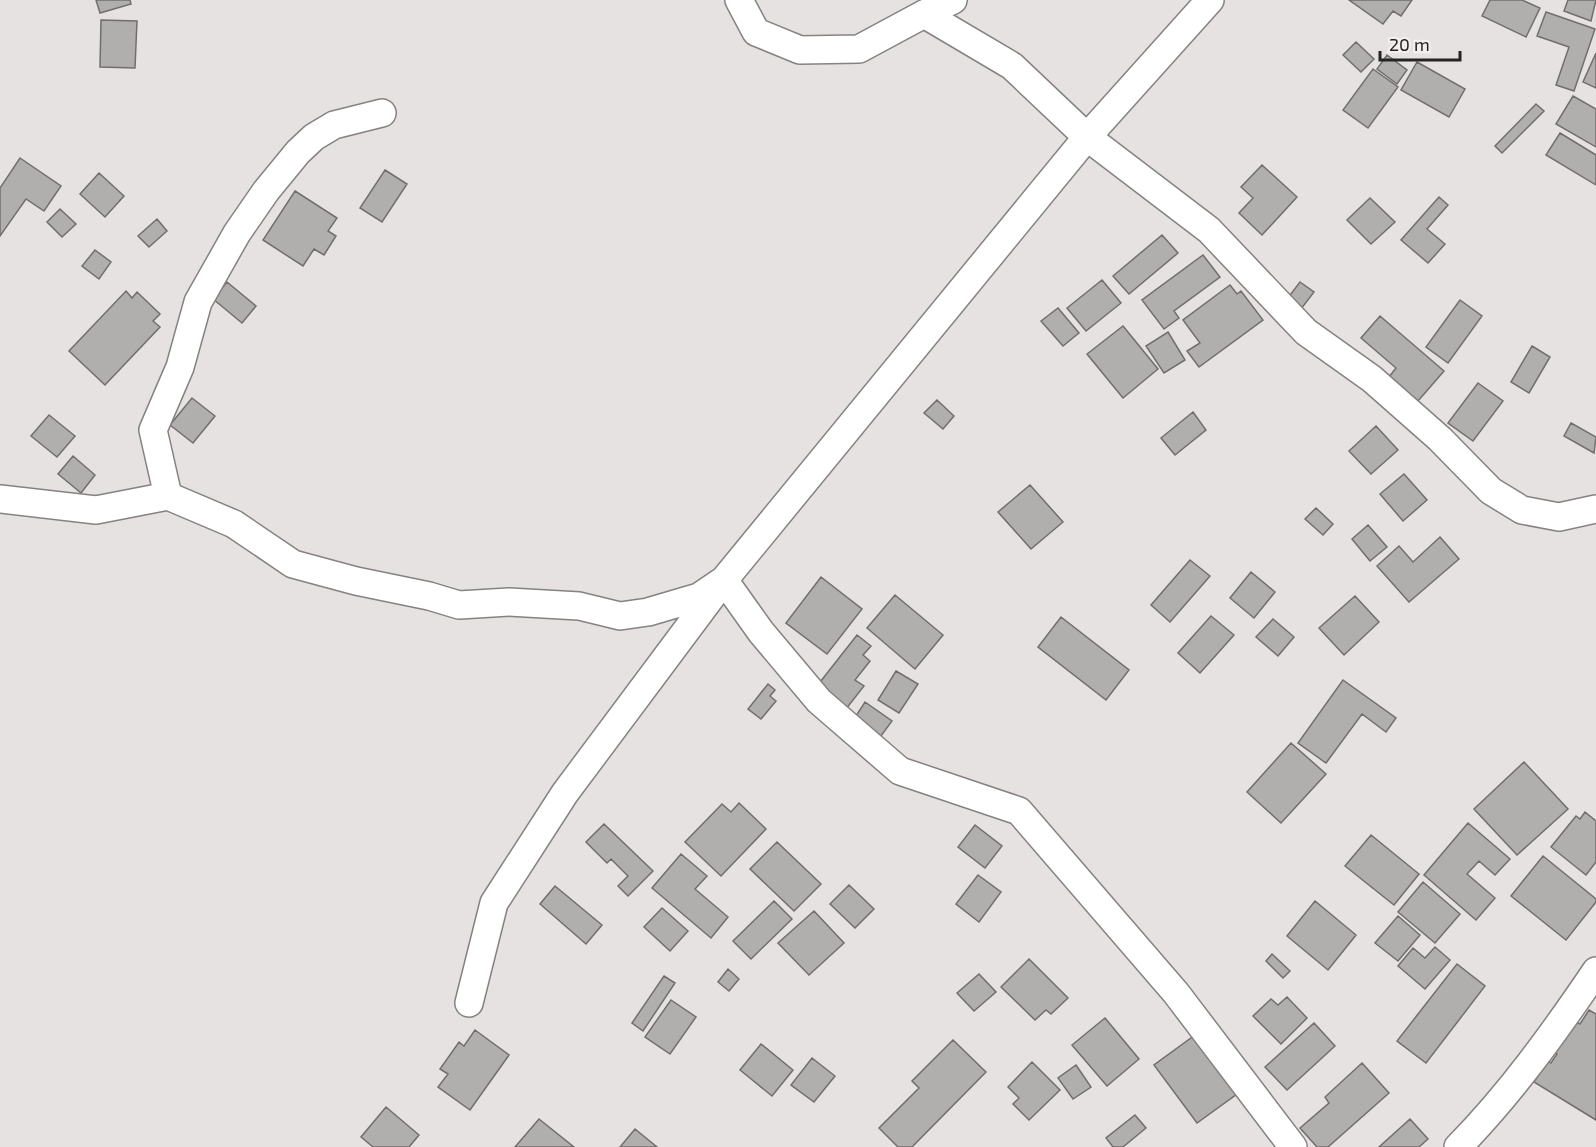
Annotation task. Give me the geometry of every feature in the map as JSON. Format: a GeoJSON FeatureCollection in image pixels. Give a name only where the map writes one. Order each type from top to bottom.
{"type":"FeatureCollection","features":[{"type":"Feature","properties":{"kind":"street"},"geometry":{"type":"LineString","coordinates":[[739,0],[756,32],[800,50],[859,49],[953,0]]}},
{"type":"Feature","properties":{"kind":"street"},"geometry":{"type":"LineString","coordinates":[[469,1003],[494,903],[565,793],[724,580],[1088,137],[1210,0]]}},
{"type":"Feature","properties":{"kind":"street"},"geometry":{"type":"LineString","coordinates":[[924,14],[1012,66],[1088,137],[1209,231],[1306,332],[1372,379],[1440,439],[1491,491],[1522,510],[1559,516],[1596,508]]}},
{"type":"Feature","properties":{"kind":"street"},"geometry":{"type":"LineString","coordinates":[[168,496],[153,430],[180,367],[198,302],[237,233],[266,191],[298,152],[314,137],[334,125],[382,113]]}},
{"type":"Feature","properties":{"kind":"street"},"geometry":{"type":"LineString","coordinates":[[0,499],[96,510],[168,496],[234,524],[293,564],[459,605],[509,602],[579,606],[620,616],[648,612],[699,597],[724,580]]}},
{"type":"Feature","properties":{"kind":"street"},"geometry":{"type":"LineString","coordinates":[[724,580],[761,632],[819,701],[900,771],[1019,811],[1176,993],[1293,1147]]}},
{"type":"Feature","properties":{"kind":"street"},"geometry":{"type":"LineString","coordinates":[[1458,1147],[1487,1118],[1552,1035],[1596,971]]}},
{"type":"Feature","properties":{"kind":"building"},"geometry":{"type":"Polygon","coordinates":[[[96,0],[130,0],[131,4],[100,13],[96,0]]]}},
{"type":"Feature","properties":{"kind":"building"},"geometry":{"type":"Polygon","coordinates":[[[1349,0],[1412,0],[1401,16],[1393,11],[1383,24],[1349,0]]]}},
{"type":"Feature","properties":{"kind":"building"},"geometry":{"type":"Polygon","coordinates":[[[1490,0],[1522,0],[1540,8],[1526,37],[1482,16],[1490,0]]]}},
{"type":"Feature","properties":{"kind":"building"},"geometry":{"type":"Polygon","coordinates":[[[1568,0],[1596,0],[1591,21],[1564,11],[1568,0]]]}},
{"type":"Feature","properties":{"kind":"building"},"geometry":{"type":"Polygon","coordinates":[[[1546,12],[1595,29],[1574,91],[1556,85],[1569,47],[1537,36],[1546,12]]]}},
{"type":"Feature","properties":{"kind":"building"},"geometry":{"type":"Polygon","coordinates":[[[101,20],[137,21],[135,68],[100,67],[101,20]]]}},
{"type":"Feature","properties":{"kind":"building"},"geometry":{"type":"Polygon","coordinates":[[[1356,42],[1374,59],[1361,72],[1343,55],[1356,42]]]}},
{"type":"Feature","properties":{"kind":"building"},"geometry":{"type":"Polygon","coordinates":[[[1596,53],[1596,88],[1583,82],[1596,53]]]}},
{"type":"Feature","properties":{"kind":"building"},"geometry":{"type":"Polygon","coordinates":[[[1387,55],[1407,70],[1397,84],[1377,69],[1387,55]]]}},
{"type":"Feature","properties":{"kind":"building"},"geometry":{"type":"Polygon","coordinates":[[[1417,62],[1465,89],[1449,117],[1401,90],[1417,62]]]}},
{"type":"Feature","properties":{"kind":"building"},"geometry":{"type":"Polygon","coordinates":[[[1373,69],[1398,87],[1368,128],[1343,110],[1373,69]]]}},
{"type":"Feature","properties":{"kind":"building"},"geometry":{"type":"Polygon","coordinates":[[[1573,96],[1596,109],[1596,147],[1556,124],[1573,96]]]}},
{"type":"Feature","properties":{"kind":"building"},"geometry":{"type":"Polygon","coordinates":[[[1536,104],[1544,111],[1502,153],[1495,146],[1536,104]]]}},
{"type":"Feature","properties":{"kind":"building"},"geometry":{"type":"Polygon","coordinates":[[[1560,133],[1596,155],[1596,185],[1546,155],[1560,133]]]}},
{"type":"Feature","properties":{"kind":"building"},"geometry":{"type":"Polygon","coordinates":[[[20,158],[61,186],[44,211],[26,199],[0,236],[0,188],[20,158]]]}},
{"type":"Feature","properties":{"kind":"building"},"geometry":{"type":"Polygon","coordinates":[[[1262,165],[1297,197],[1262,235],[1239,213],[1253,198],[1241,187],[1262,165]]]}},
{"type":"Feature","properties":{"kind":"building"},"geometry":{"type":"Polygon","coordinates":[[[385,170],[407,184],[382,222],[360,208],[385,170]]]}},
{"type":"Feature","properties":{"kind":"building"},"geometry":{"type":"Polygon","coordinates":[[[99,173],[124,196],[105,217],[80,194],[99,173]]]}},
{"type":"Feature","properties":{"kind":"building"},"geometry":{"type":"Polygon","coordinates":[[[295,191],[337,218],[328,231],[336,236],[324,255],[314,249],[303,266],[263,240],[295,191]]]}},
{"type":"Feature","properties":{"kind":"building"},"geometry":{"type":"Polygon","coordinates":[[[1439,197],[1448,205],[1427,229],[1445,244],[1428,263],[1401,240],[1439,197]]]}},
{"type":"Feature","properties":{"kind":"building"},"geometry":{"type":"Polygon","coordinates":[[[1370,198],[1395,222],[1371,244],[1347,220],[1370,198]]]}},
{"type":"Feature","properties":{"kind":"building"},"geometry":{"type":"Polygon","coordinates":[[[60,209],[76,224],[62,237],[47,222],[60,209]]]}},
{"type":"Feature","properties":{"kind":"building"},"geometry":{"type":"Polygon","coordinates":[[[157,219],[167,231],[149,247],[138,236],[157,219]]]}},
{"type":"Feature","properties":{"kind":"building"},"geometry":{"type":"Polygon","coordinates":[[[1162,235],[1178,253],[1129,294],[1113,276],[1162,235]]]}},
{"type":"Feature","properties":{"kind":"building"},"geometry":{"type":"Polygon","coordinates":[[[95,250],[111,262],[99,279],[82,266],[95,250]]]}},
{"type":"Feature","properties":{"kind":"building"},"geometry":{"type":"Polygon","coordinates":[[[1203,255],[1220,277],[1174,311],[1179,318],[1164,329],[1142,300],[1203,255]]]}},
{"type":"Feature","properties":{"kind":"building"},"geometry":{"type":"Polygon","coordinates":[[[1102,280],[1121,303],[1086,331],[1067,308],[1102,280]]]}},
{"type":"Feature","properties":{"kind":"building"},"geometry":{"type":"Polygon","coordinates":[[[227,282],[256,306],[242,323],[213,299],[227,282]]]}},
{"type":"Feature","properties":{"kind":"building"},"geometry":{"type":"Polygon","coordinates":[[[1300,282],[1314,292],[1301,309],[1287,299],[1300,282]]]}},
{"type":"Feature","properties":{"kind":"building"},"geometry":{"type":"Polygon","coordinates":[[[1230,285],[1237,294],[1241,291],[1263,320],[1199,367],[1187,351],[1200,343],[1183,320],[1230,285]]]}},
{"type":"Feature","properties":{"kind":"building"},"geometry":{"type":"Polygon","coordinates":[[[126,291],[132,298],[137,292],[160,314],[153,321],[160,327],[105,385],[69,351],[126,291]]]}},
{"type":"Feature","properties":{"kind":"building"},"geometry":{"type":"Polygon","coordinates":[[[1460,300],[1482,316],[1448,363],[1426,347],[1460,300]]]}},
{"type":"Feature","properties":{"kind":"building"},"geometry":{"type":"Polygon","coordinates":[[[1058,308],[1079,333],[1063,346],[1041,321],[1058,308]]]}},
{"type":"Feature","properties":{"kind":"building"},"geometry":{"type":"Polygon","coordinates":[[[1380,316],[1444,371],[1418,401],[1389,377],[1396,368],[1361,338],[1380,316]]]}},
{"type":"Feature","properties":{"kind":"building"},"geometry":{"type":"Polygon","coordinates":[[[1123,326],[1158,369],[1123,398],[1087,354],[1123,326]]]}},
{"type":"Feature","properties":{"kind":"building"},"geometry":{"type":"Polygon","coordinates":[[[1168,332],[1185,360],[1164,373],[1146,346],[1168,332]]]}},
{"type":"Feature","properties":{"kind":"building"},"geometry":{"type":"Polygon","coordinates":[[[1532,346],[1550,357],[1529,393],[1511,382],[1532,346]]]}},
{"type":"Feature","properties":{"kind":"building"},"geometry":{"type":"Polygon","coordinates":[[[1478,383],[1503,401],[1473,441],[1448,423],[1478,383]]]}},
{"type":"Feature","properties":{"kind":"building"},"geometry":{"type":"Polygon","coordinates":[[[192,398],[215,416],[193,443],[170,425],[192,398]]]}},
{"type":"Feature","properties":{"kind":"building"},"geometry":{"type":"Polygon","coordinates":[[[937,400],[954,416],[943,429],[924,413],[937,400]]]}},
{"type":"Feature","properties":{"kind":"building"},"geometry":{"type":"Polygon","coordinates":[[[1193,412],[1206,430],[1175,455],[1161,438],[1193,412]]]}},
{"type":"Feature","properties":{"kind":"building"},"geometry":{"type":"Polygon","coordinates":[[[49,415],[75,436],[57,457],[31,436],[49,415]]]}},
{"type":"Feature","properties":{"kind":"building"},"geometry":{"type":"Polygon","coordinates":[[[1571,423],[1596,437],[1594,453],[1564,436],[1571,423]]]}},
{"type":"Feature","properties":{"kind":"building"},"geometry":{"type":"Polygon","coordinates":[[[1376,426],[1398,450],[1371,474],[1349,451],[1376,426]]]}},
{"type":"Feature","properties":{"kind":"building"},"geometry":{"type":"Polygon","coordinates":[[[73,456],[95,475],[81,493],[58,474],[73,456]]]}},
{"type":"Feature","properties":{"kind":"building"},"geometry":{"type":"Polygon","coordinates":[[[1404,474],[1427,500],[1403,521],[1380,494],[1404,474]]]}},
{"type":"Feature","properties":{"kind":"building"},"geometry":{"type":"Polygon","coordinates":[[[1030,485],[1063,522],[1031,549],[998,512],[1030,485]]]}},
{"type":"Feature","properties":{"kind":"building"},"geometry":{"type":"Polygon","coordinates":[[[1316,508],[1333,524],[1323,535],[1305,519],[1316,508]]]}},
{"type":"Feature","properties":{"kind":"building"},"geometry":{"type":"Polygon","coordinates":[[[1368,525],[1387,547],[1370,561],[1352,539],[1368,525]]]}},
{"type":"Feature","properties":{"kind":"building"},"geometry":{"type":"Polygon","coordinates":[[[1440,537],[1459,559],[1409,602],[1377,566],[1399,546],[1413,562],[1440,537]]]}},
{"type":"Feature","properties":{"kind":"building"},"geometry":{"type":"Polygon","coordinates":[[[1190,560],[1210,576],[1170,622],[1151,605],[1190,560]]]}},
{"type":"Feature","properties":{"kind":"building"},"geometry":{"type":"Polygon","coordinates":[[[1251,572],[1275,592],[1254,618],[1230,598],[1251,572]]]}},
{"type":"Feature","properties":{"kind":"building"},"geometry":{"type":"Polygon","coordinates":[[[821,577],[862,609],[827,654],[786,623],[821,577]]]}},
{"type":"Feature","properties":{"kind":"building"},"geometry":{"type":"Polygon","coordinates":[[[895,595],[943,635],[915,669],[867,628],[895,595]]]}},
{"type":"Feature","properties":{"kind":"building"},"geometry":{"type":"Polygon","coordinates":[[[1355,596],[1379,622],[1344,655],[1319,628],[1355,596]]]}},
{"type":"Feature","properties":{"kind":"building"},"geometry":{"type":"Polygon","coordinates":[[[1211,616],[1234,635],[1200,673],[1178,653],[1211,616]]]}},
{"type":"Feature","properties":{"kind":"building"},"geometry":{"type":"Polygon","coordinates":[[[1061,617],[1129,670],[1106,700],[1038,647],[1061,617]]]}},
{"type":"Feature","properties":{"kind":"building"},"geometry":{"type":"Polygon","coordinates":[[[1273,619],[1294,637],[1278,656],[1256,637],[1273,619]]]}},
{"type":"Feature","properties":{"kind":"building"},"geometry":{"type":"Polygon","coordinates":[[[857,635],[871,646],[863,655],[870,661],[855,680],[864,686],[846,709],[817,686],[857,635]]]}},
{"type":"Feature","properties":{"kind":"building"},"geometry":{"type":"Polygon","coordinates":[[[896,671],[918,684],[899,713],[878,700],[896,671]]]}},
{"type":"Feature","properties":{"kind":"building"},"geometry":{"type":"Polygon","coordinates":[[[1343,680],[1396,718],[1386,732],[1362,714],[1326,763],[1298,743],[1343,680]]]}},
{"type":"Feature","properties":{"kind":"building"},"geometry":{"type":"Polygon","coordinates":[[[768,684],[775,690],[770,696],[776,701],[761,719],[748,709],[768,684]]]}},
{"type":"Feature","properties":{"kind":"building"},"geometry":{"type":"Polygon","coordinates":[[[865,702],[892,721],[878,740],[852,722],[865,702]]]}},
{"type":"Feature","properties":{"kind":"building"},"geometry":{"type":"Polygon","coordinates":[[[1291,743],[1326,774],[1281,823],[1247,792],[1291,743]]]}},
{"type":"Feature","properties":{"kind":"building"},"geometry":{"type":"Polygon","coordinates":[[[1524,762],[1568,809],[1517,855],[1474,809],[1524,762]]]}},
{"type":"Feature","properties":{"kind":"building"},"geometry":{"type":"Polygon","coordinates":[[[739,803],[766,829],[721,876],[685,842],[722,804],[731,812],[739,803]]]}},
{"type":"Feature","properties":{"kind":"building"},"geometry":{"type":"Polygon","coordinates":[[[1585,812],[1596,821],[1596,862],[1586,875],[1551,847],[1576,816],[1580,819],[1585,812]]]}},
{"type":"Feature","properties":{"kind":"building"},"geometry":{"type":"Polygon","coordinates":[[[1468,823],[1510,859],[1495,875],[1479,861],[1467,874],[1495,898],[1476,920],[1424,875],[1468,823]]]}},
{"type":"Feature","properties":{"kind":"building"},"geometry":{"type":"Polygon","coordinates":[[[604,824],[653,871],[628,896],[618,886],[628,876],[611,859],[607,863],[586,842],[604,824]]]}},
{"type":"Feature","properties":{"kind":"building"},"geometry":{"type":"Polygon","coordinates":[[[975,825],[1002,846],[985,868],[958,847],[975,825]]]}},
{"type":"Feature","properties":{"kind":"building"},"geometry":{"type":"Polygon","coordinates":[[[1371,835],[1419,874],[1394,905],[1345,866],[1371,835]]]}},
{"type":"Feature","properties":{"kind":"building"},"geometry":{"type":"Polygon","coordinates":[[[777,842],[821,884],[794,911],[750,869],[777,842]]]}},
{"type":"Feature","properties":{"kind":"building"},"geometry":{"type":"Polygon","coordinates":[[[681,854],[707,876],[695,889],[728,917],[711,938],[652,888],[681,854]]]}},
{"type":"Feature","properties":{"kind":"building"},"geometry":{"type":"Polygon","coordinates":[[[1543,856],[1596,899],[1566,940],[1511,896],[1543,856]]]}},
{"type":"Feature","properties":{"kind":"building"},"geometry":{"type":"Polygon","coordinates":[[[978,875],[1001,892],[979,922],[956,904],[978,875]]]}},
{"type":"Feature","properties":{"kind":"building"},"geometry":{"type":"Polygon","coordinates":[[[1423,882],[1460,914],[1435,943],[1398,912],[1423,882]]]}},
{"type":"Feature","properties":{"kind":"building"},"geometry":{"type":"Polygon","coordinates":[[[849,885],[874,909],[855,928],[830,904],[849,885]]]}},
{"type":"Feature","properties":{"kind":"building"},"geometry":{"type":"Polygon","coordinates":[[[555,886],[602,925],[586,944],[540,904],[555,886]]]}},
{"type":"Feature","properties":{"kind":"building"},"geometry":{"type":"Polygon","coordinates":[[[774,901],[792,919],[751,959],[733,941],[774,901]]]}},
{"type":"Feature","properties":{"kind":"building"},"geometry":{"type":"Polygon","coordinates":[[[1315,901],[1356,935],[1328,970],[1287,936],[1315,901]]]}},
{"type":"Feature","properties":{"kind":"building"},"geometry":{"type":"Polygon","coordinates":[[[662,908],[688,931],[670,951],[644,927],[662,908]]]}},
{"type":"Feature","properties":{"kind":"building"},"geometry":{"type":"Polygon","coordinates":[[[814,911],[844,943],[809,975],[778,943],[814,911]]]}},
{"type":"Feature","properties":{"kind":"building"},"geometry":{"type":"Polygon","coordinates":[[[1398,916],[1420,935],[1398,961],[1375,943],[1398,916]]]}},
{"type":"Feature","properties":{"kind":"building"},"geometry":{"type":"Polygon","coordinates":[[[1435,947],[1450,960],[1425,989],[1398,966],[1413,948],[1425,958],[1435,947]]]}},
{"type":"Feature","properties":{"kind":"building"},"geometry":{"type":"Polygon","coordinates":[[[1272,954],[1290,971],[1283,978],[1266,961],[1272,954]]]}},
{"type":"Feature","properties":{"kind":"building"},"geometry":{"type":"Polygon","coordinates":[[[1029,959],[1068,998],[1051,1014],[1046,1010],[1035,1020],[1001,987],[1029,959]]]}},
{"type":"Feature","properties":{"kind":"building"},"geometry":{"type":"Polygon","coordinates":[[[1457,964],[1485,986],[1426,1063],[1397,1041],[1457,964]]]}},
{"type":"Feature","properties":{"kind":"building"},"geometry":{"type":"Polygon","coordinates":[[[728,969],[739,979],[729,991],[718,982],[728,969]]]}},
{"type":"Feature","properties":{"kind":"building"},"geometry":{"type":"Polygon","coordinates":[[[979,974],[996,992],[974,1011],[957,993],[979,974]]]}},
{"type":"Feature","properties":{"kind":"building"},"geometry":{"type":"Polygon","coordinates":[[[664,976],[675,983],[643,1031],[632,1023],[664,976]]]}},
{"type":"Feature","properties":{"kind":"building"},"geometry":{"type":"Polygon","coordinates":[[[1287,997],[1307,1018],[1281,1044],[1253,1016],[1271,999],[1278,1005],[1287,997]]]}},
{"type":"Feature","properties":{"kind":"building"},"geometry":{"type":"Polygon","coordinates":[[[671,1000],[696,1017],[670,1054],[645,1037],[671,1000]]]}},
{"type":"Feature","properties":{"kind":"building"},"geometry":{"type":"Polygon","coordinates":[[[1589,1010],[1596,1014],[1596,1120],[1534,1082],[1547,1060],[1551,1063],[1557,1054],[1553,1051],[1572,1020],[1580,1024],[1589,1010]]]}},
{"type":"Feature","properties":{"kind":"building"},"geometry":{"type":"Polygon","coordinates":[[[1105,1018],[1139,1059],[1107,1086],[1072,1045],[1105,1018]]]}},
{"type":"Feature","properties":{"kind":"building"},"geometry":{"type":"Polygon","coordinates":[[[1314,1023],[1335,1046],[1287,1090],[1265,1067],[1314,1023]]]}},
{"type":"Feature","properties":{"kind":"building"},"geometry":{"type":"Polygon","coordinates":[[[475,1030],[509,1055],[470,1110],[438,1087],[448,1074],[440,1069],[459,1042],[464,1046],[475,1030]]]}},
{"type":"Feature","properties":{"kind":"building"},"geometry":{"type":"Polygon","coordinates":[[[1195,1035],[1237,1094],[1197,1123],[1154,1065],[1195,1035]]]}},
{"type":"Feature","properties":{"kind":"building"},"geometry":{"type":"Polygon","coordinates":[[[953,1040],[986,1072],[912,1147],[898,1147],[879,1128],[919,1088],[912,1081],[953,1040]]]}},
{"type":"Feature","properties":{"kind":"building"},"geometry":{"type":"Polygon","coordinates":[[[761,1044],[793,1070],[772,1096],[740,1070],[761,1044]]]}},
{"type":"Feature","properties":{"kind":"building"},"geometry":{"type":"Polygon","coordinates":[[[812,1058],[835,1076],[814,1102],[791,1085],[812,1058]]]}},
{"type":"Feature","properties":{"kind":"building"},"geometry":{"type":"Polygon","coordinates":[[[1032,1062],[1060,1090],[1029,1120],[1013,1104],[1019,1098],[1008,1087],[1032,1062]]]}},
{"type":"Feature","properties":{"kind":"building"},"geometry":{"type":"Polygon","coordinates":[[[1362,1063],[1389,1093],[1328,1147],[1317,1147],[1300,1128],[1329,1103],[1325,1097],[1362,1063]]]}},
{"type":"Feature","properties":{"kind":"building"},"geometry":{"type":"Polygon","coordinates":[[[1076,1065],[1091,1087],[1073,1099],[1058,1078],[1076,1065]]]}},
{"type":"Feature","properties":{"kind":"building"},"geometry":{"type":"Polygon","coordinates":[[[386,1107],[419,1135],[409,1147],[373,1147],[361,1137],[386,1107]]]}},
{"type":"Feature","properties":{"kind":"building"},"geometry":{"type":"Polygon","coordinates":[[[1135,1115],[1146,1128],[1123,1147],[1113,1147],[1106,1138],[1135,1115]]]}},
{"type":"Feature","properties":{"kind":"building"},"geometry":{"type":"Polygon","coordinates":[[[539,1119],[574,1147],[515,1147],[539,1119]]]}},
{"type":"Feature","properties":{"kind":"building"},"geometry":{"type":"Polygon","coordinates":[[[1410,1119],[1428,1139],[1419,1147],[1379,1147],[1410,1119]]]}},
{"type":"Feature","properties":{"kind":"building"},"geometry":{"type":"Polygon","coordinates":[[[635,1129],[657,1147],[620,1147],[635,1129]]]}}]}
